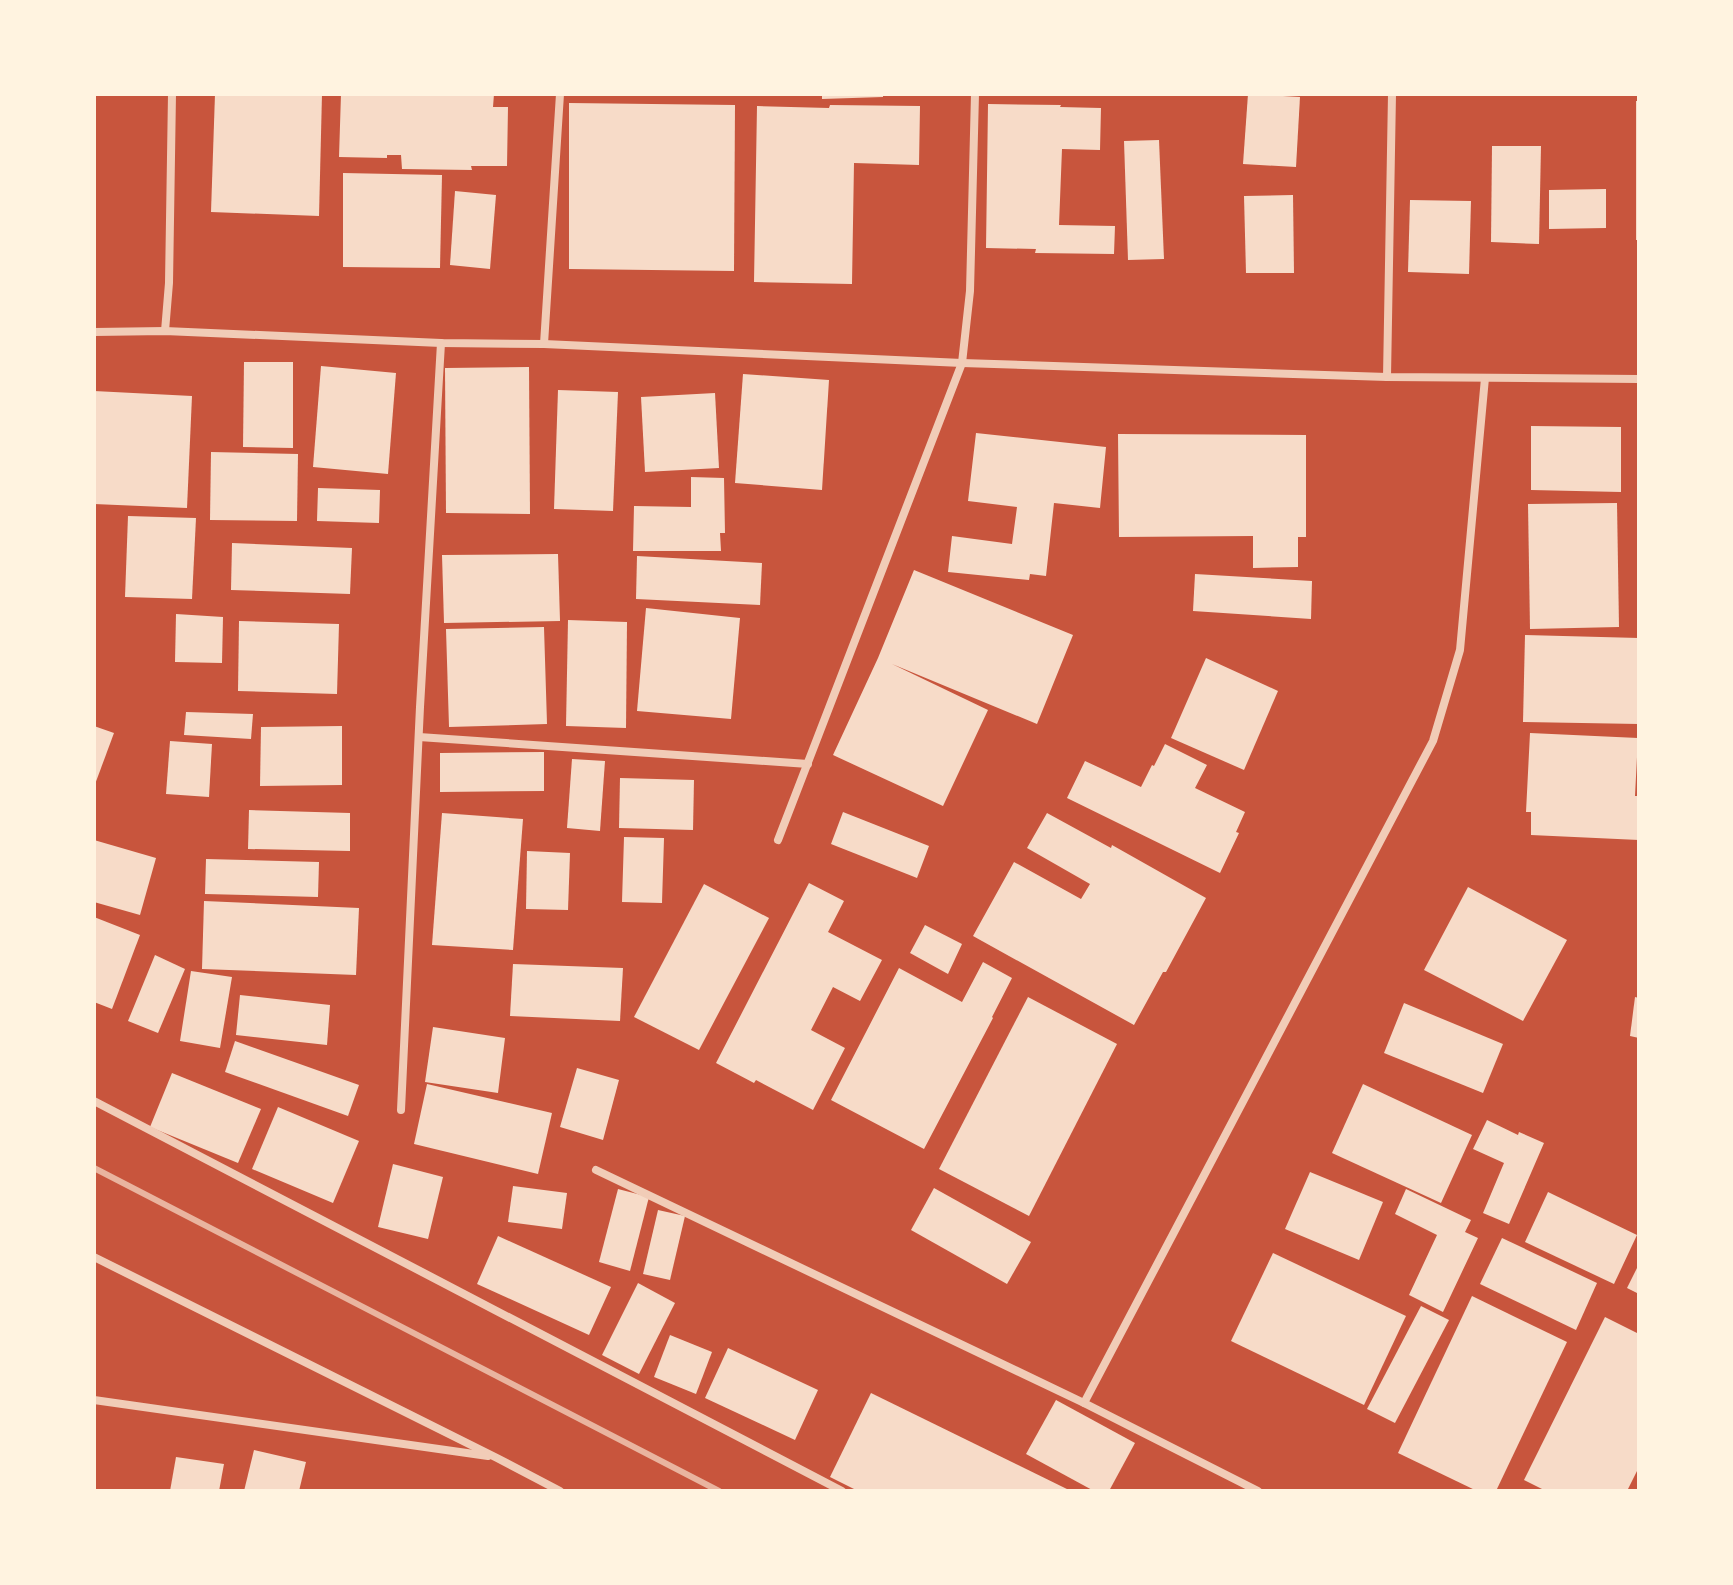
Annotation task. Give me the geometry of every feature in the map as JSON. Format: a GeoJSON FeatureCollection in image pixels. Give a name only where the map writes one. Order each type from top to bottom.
{"type":"FeatureCollection","features":[{"type":"Feature","properties":{"kind":"street"},"geometry":{"type":"LineString","coordinates":[[165,331],[169,283],[172,94]]}},
{"type":"Feature","properties":{"kind":"street"},"geometry":{"type":"LineString","coordinates":[[544,344],[560,94]]}},
{"type":"Feature","properties":{"kind":"street"},"geometry":{"type":"LineString","coordinates":[[778,840],[962,363],[970,291],[975,94]]}},
{"type":"Feature","properties":{"kind":"street"},"geometry":{"type":"LineString","coordinates":[[1387,377],[1392,94]]}},
{"type":"Feature","properties":{"kind":"street"},"geometry":{"type":"LineString","coordinates":[[94,332],[165,331],[441,343],[544,344],[962,363],[1387,377],[1639,379]]}},
{"type":"Feature","properties":{"kind":"street"},"geometry":{"type":"LineString","coordinates":[[401,1110],[441,343]]}},
{"type":"Feature","properties":{"kind":"street"},"geometry":{"type":"LineString","coordinates":[[1084,1403],[1433,741],[1460,650],[1485,378]]}},
{"type":"Feature","properties":{"kind":"street"},"geometry":{"type":"LineString","coordinates":[[419,737],[808,764]]}},
{"type":"Feature","properties":{"kind":"street"},"geometry":{"type":"LineString","coordinates":[[94,1101],[842,1491]]}},
{"type":"Feature","properties":{"kind":"street"},"geometry":{"type":"LineString","coordinates":[[596,1170],[1084,1403],[1258,1491]]}},
{"type":"Feature","properties":{"kind":"street"},"geometry":{"type":"LineString","coordinates":[[94,1257],[560,1491]]}},
{"type":"Feature","properties":{"kind":"street"},"geometry":{"type":"LineString","coordinates":[[94,1400],[497,1458]]}},
{"type":"Feature","properties":{"kind":"building"},"geometry":{"type":"Polygon","coordinates":[[[215,94],[322,94],[319,216],[211,212],[215,94]]]}},
{"type":"Feature","properties":{"kind":"building"},"geometry":{"type":"Polygon","coordinates":[[[341,94],[494,94],[493,107],[508,107],[507,166],[471,166],[472,170],[402,169],[401,155],[387,155],[387,158],[339,157],[341,94]]]}},
{"type":"Feature","properties":{"kind":"building"},"geometry":{"type":"Polygon","coordinates":[[[822,94],[883,94],[883,97],[822,99],[822,94]]]}},
{"type":"Feature","properties":{"kind":"building"},"geometry":{"type":"Polygon","coordinates":[[[1248,94],[1300,97],[1296,167],[1243,164],[1248,94]]]}},
{"type":"Feature","properties":{"kind":"building"},"geometry":{"type":"Polygon","coordinates":[[[1636,101],[1639,101],[1639,240],[1636,240],[1636,101]]]}},
{"type":"Feature","properties":{"kind":"building"},"geometry":{"type":"Polygon","coordinates":[[[569,103],[735,105],[734,271],[569,269],[569,103]]]}},
{"type":"Feature","properties":{"kind":"building"},"geometry":{"type":"Polygon","coordinates":[[[988,104],[1101,108],[1100,150],[1062,149],[1059,225],[1115,226],[1114,254],[1035,253],[1036,249],[986,248],[988,104]]]}},
{"type":"Feature","properties":{"kind":"building"},"geometry":{"type":"Polygon","coordinates":[[[830,105],[920,106],[919,165],[854,163],[852,284],[754,282],[757,106],[829,108],[830,105]]]}},
{"type":"Feature","properties":{"kind":"building"},"geometry":{"type":"Polygon","coordinates":[[[1159,140],[1164,259],[1128,260],[1124,141],[1159,140]]]}},
{"type":"Feature","properties":{"kind":"building"},"geometry":{"type":"Polygon","coordinates":[[[1492,146],[1541,146],[1539,244],[1491,242],[1492,146]]]}},
{"type":"Feature","properties":{"kind":"building"},"geometry":{"type":"Polygon","coordinates":[[[343,173],[442,175],[440,268],[343,267],[343,173]]]}},
{"type":"Feature","properties":{"kind":"building"},"geometry":{"type":"Polygon","coordinates":[[[1606,189],[1606,228],[1549,229],[1549,190],[1606,189]]]}},
{"type":"Feature","properties":{"kind":"building"},"geometry":{"type":"Polygon","coordinates":[[[455,191],[496,195],[490,269],[450,265],[455,191]]]}},
{"type":"Feature","properties":{"kind":"building"},"geometry":{"type":"Polygon","coordinates":[[[1293,195],[1294,273],[1246,273],[1244,196],[1293,195]]]}},
{"type":"Feature","properties":{"kind":"building"},"geometry":{"type":"Polygon","coordinates":[[[1410,200],[1471,201],[1469,274],[1408,272],[1410,200]]]}},
{"type":"Feature","properties":{"kind":"building"},"geometry":{"type":"Polygon","coordinates":[[[244,362],[293,362],[293,448],[243,447],[244,362]]]}},
{"type":"Feature","properties":{"kind":"building"},"geometry":{"type":"Polygon","coordinates":[[[321,366],[396,373],[388,474],[313,467],[321,366]]]}},
{"type":"Feature","properties":{"kind":"building"},"geometry":{"type":"Polygon","coordinates":[[[529,367],[530,514],[446,513],[445,368],[529,367]]]}},
{"type":"Feature","properties":{"kind":"building"},"geometry":{"type":"Polygon","coordinates":[[[743,374],[829,380],[822,490],[735,483],[743,374]]]}},
{"type":"Feature","properties":{"kind":"building"},"geometry":{"type":"Polygon","coordinates":[[[558,390],[618,392],[613,511],[554,509],[558,390]]]}},
{"type":"Feature","properties":{"kind":"building"},"geometry":{"type":"Polygon","coordinates":[[[94,391],[192,396],[187,508],[94,504],[94,391]]]}},
{"type":"Feature","properties":{"kind":"building"},"geometry":{"type":"Polygon","coordinates":[[[715,393],[719,468],[645,472],[641,397],[715,393]]]}},
{"type":"Feature","properties":{"kind":"building"},"geometry":{"type":"Polygon","coordinates":[[[1531,426],[1621,427],[1621,492],[1531,490],[1531,426]]]}},
{"type":"Feature","properties":{"kind":"building"},"geometry":{"type":"Polygon","coordinates":[[[976,433],[1106,447],[1100,508],[1054,503],[1046,576],[1030,574],[1029,580],[948,572],[952,536],[1012,544],[1017,507],[968,501],[976,433]]]}},
{"type":"Feature","properties":{"kind":"building"},"geometry":{"type":"Polygon","coordinates":[[[1118,434],[1306,435],[1306,537],[1298,537],[1298,567],[1253,568],[1253,536],[1119,537],[1118,434]]]}},
{"type":"Feature","properties":{"kind":"building"},"geometry":{"type":"Polygon","coordinates":[[[211,452],[298,454],[297,521],[210,520],[211,452]]]}},
{"type":"Feature","properties":{"kind":"building"},"geometry":{"type":"Polygon","coordinates":[[[691,477],[724,478],[725,533],[720,533],[721,551],[633,551],[634,506],[691,507],[691,477]]]}},
{"type":"Feature","properties":{"kind":"building"},"geometry":{"type":"Polygon","coordinates":[[[318,488],[380,490],[379,523],[317,521],[318,488]]]}},
{"type":"Feature","properties":{"kind":"building"},"geometry":{"type":"Polygon","coordinates":[[[1617,503],[1619,627],[1530,629],[1528,504],[1617,503]]]}},
{"type":"Feature","properties":{"kind":"building"},"geometry":{"type":"Polygon","coordinates":[[[128,516],[196,518],[192,599],[125,597],[128,516]]]}},
{"type":"Feature","properties":{"kind":"building"},"geometry":{"type":"Polygon","coordinates":[[[232,543],[352,548],[350,594],[231,590],[232,543]]]}},
{"type":"Feature","properties":{"kind":"building"},"geometry":{"type":"Polygon","coordinates":[[[558,554],[560,621],[444,623],[442,555],[558,554]]]}},
{"type":"Feature","properties":{"kind":"building"},"geometry":{"type":"Polygon","coordinates":[[[637,556],[762,563],[760,605],[636,599],[637,556]]]}},
{"type":"Feature","properties":{"kind":"building"},"geometry":{"type":"Polygon","coordinates":[[[914,570],[1073,635],[1037,724],[892,664],[988,710],[943,806],[833,755],[914,570]]]}},
{"type":"Feature","properties":{"kind":"building"},"geometry":{"type":"Polygon","coordinates":[[[1195,574],[1312,581],[1311,619],[1193,611],[1195,574]]]}},
{"type":"Feature","properties":{"kind":"building"},"geometry":{"type":"Polygon","coordinates":[[[646,608],[740,618],[731,719],[637,711],[646,608]]]}},
{"type":"Feature","properties":{"kind":"building"},"geometry":{"type":"Polygon","coordinates":[[[176,614],[223,617],[222,663],[175,662],[176,614]]]}},
{"type":"Feature","properties":{"kind":"building"},"geometry":{"type":"Polygon","coordinates":[[[568,620],[627,622],[626,728],[566,726],[568,620]]]}},
{"type":"Feature","properties":{"kind":"building"},"geometry":{"type":"Polygon","coordinates":[[[239,621],[339,624],[337,694],[238,691],[239,621]]]}},
{"type":"Feature","properties":{"kind":"building"},"geometry":{"type":"Polygon","coordinates":[[[544,627],[547,724],[449,727],[446,629],[544,627]]]}},
{"type":"Feature","properties":{"kind":"building"},"geometry":{"type":"Polygon","coordinates":[[[1525,635],[1639,638],[1639,724],[1523,722],[1525,635]]]}},
{"type":"Feature","properties":{"kind":"building"},"geometry":{"type":"Polygon","coordinates":[[[1206,658],[1278,691],[1244,770],[1171,738],[1206,658]]]}},
{"type":"Feature","properties":{"kind":"building"},"geometry":{"type":"Polygon","coordinates":[[[186,712],[253,714],[251,739],[184,735],[186,712]]]}},
{"type":"Feature","properties":{"kind":"building"},"geometry":{"type":"Polygon","coordinates":[[[94,726],[114,733],[94,787],[94,726]]]}},
{"type":"Feature","properties":{"kind":"building"},"geometry":{"type":"Polygon","coordinates":[[[342,726],[342,785],[260,786],[261,727],[342,726]]]}},
{"type":"Feature","properties":{"kind":"building"},"geometry":{"type":"Polygon","coordinates":[[[1530,733],[1638,738],[1635,796],[1639,796],[1639,840],[1531,835],[1531,812],[1526,812],[1530,733]]]}},
{"type":"Feature","properties":{"kind":"building"},"geometry":{"type":"Polygon","coordinates":[[[170,741],[212,744],[209,797],[166,794],[170,741]]]}},
{"type":"Feature","properties":{"kind":"building"},"geometry":{"type":"Polygon","coordinates":[[[1165,744],[1207,765],[1195,788],[1245,812],[1236,832],[1239,833],[1220,873],[1067,798],[1085,761],[1141,787],[1165,744]]]}},
{"type":"Feature","properties":{"kind":"building"},"geometry":{"type":"Polygon","coordinates":[[[544,752],[544,791],[440,792],[440,753],[544,752]]]}},
{"type":"Feature","properties":{"kind":"building"},"geometry":{"type":"Polygon","coordinates":[[[572,759],[605,761],[600,831],[567,828],[572,759]]]}},
{"type":"Feature","properties":{"kind":"building"},"geometry":{"type":"Polygon","coordinates":[[[620,778],[694,780],[693,830],[619,828],[620,778]]]}},
{"type":"Feature","properties":{"kind":"building"},"geometry":{"type":"Polygon","coordinates":[[[249,810],[350,813],[350,851],[248,849],[249,810]]]}},
{"type":"Feature","properties":{"kind":"building"},"geometry":{"type":"Polygon","coordinates":[[[843,812],[929,846],[917,878],[831,844],[843,812]]]}},
{"type":"Feature","properties":{"kind":"building"},"geometry":{"type":"Polygon","coordinates":[[[442,813],[523,819],[513,950],[432,945],[442,813]]]}},
{"type":"Feature","properties":{"kind":"building"},"geometry":{"type":"Polygon","coordinates":[[[1047,813],[1111,848],[1112,845],[1206,898],[1134,1025],[973,936],[1014,862],[1081,899],[1090,884],[1027,848],[1047,813]]]}},
{"type":"Feature","properties":{"kind":"building"},"geometry":{"type":"Polygon","coordinates":[[[624,837],[664,838],[662,903],[622,902],[624,837]]]}},
{"type":"Feature","properties":{"kind":"building"},"geometry":{"type":"Polygon","coordinates":[[[94,840],[156,858],[140,915],[94,902],[94,840]]]}},
{"type":"Feature","properties":{"kind":"building"},"geometry":{"type":"Polygon","coordinates":[[[527,851],[570,853],[568,910],[526,909],[527,851]]]}},
{"type":"Feature","properties":{"kind":"building"},"geometry":{"type":"Polygon","coordinates":[[[206,859],[319,862],[318,897],[205,894],[206,859]]]}},
{"type":"Feature","properties":{"kind":"building"},"geometry":{"type":"Polygon","coordinates":[[[809,883],[844,901],[828,932],[882,960],[860,1001],[833,987],[811,1030],[845,1048],[813,1110],[716,1063],[809,883]]]}},
{"type":"Feature","properties":{"kind":"building"},"geometry":{"type":"Polygon","coordinates":[[[704,884],[769,918],[699,1050],[634,1017],[704,884]]]}},
{"type":"Feature","properties":{"kind":"building"},"geometry":{"type":"Polygon","coordinates":[[[1468,887],[1567,940],[1523,1021],[1424,970],[1468,887]]]}},
{"type":"Feature","properties":{"kind":"building"},"geometry":{"type":"Polygon","coordinates":[[[204,901],[359,908],[356,975],[202,969],[204,901]]]}},
{"type":"Feature","properties":{"kind":"building"},"geometry":{"type":"Polygon","coordinates":[[[94,917],[140,935],[112,1009],[94,1002],[94,917]]]}},
{"type":"Feature","properties":{"kind":"building"},"geometry":{"type":"Polygon","coordinates":[[[925,925],[962,944],[948,974],[910,953],[925,925]]]}},
{"type":"Feature","properties":{"kind":"building"},"geometry":{"type":"Polygon","coordinates":[[[155,955],[185,969],[158,1033],[128,1021],[155,955]]]}},
{"type":"Feature","properties":{"kind":"building"},"geometry":{"type":"Polygon","coordinates":[[[983,962],[1012,978],[924,1149],[831,1100],[899,968],[962,1002],[983,962]]]}},
{"type":"Feature","properties":{"kind":"building"},"geometry":{"type":"Polygon","coordinates":[[[513,964],[623,968],[620,1021],[510,1016],[513,964]]]}},
{"type":"Feature","properties":{"kind":"building"},"geometry":{"type":"Polygon","coordinates":[[[191,971],[232,977],[220,1048],[180,1041],[191,971]]]}},
{"type":"Feature","properties":{"kind":"building"},"geometry":{"type":"Polygon","coordinates":[[[240,995],[330,1005],[327,1045],[236,1035],[240,995]]]}},
{"type":"Feature","properties":{"kind":"building"},"geometry":{"type":"Polygon","coordinates":[[[1028,997],[1117,1044],[1029,1216],[939,1169],[1028,997]]]}},
{"type":"Feature","properties":{"kind":"building"},"geometry":{"type":"Polygon","coordinates":[[[1635,997],[1639,998],[1639,1038],[1630,1036],[1635,997]]]}},
{"type":"Feature","properties":{"kind":"building"},"geometry":{"type":"Polygon","coordinates":[[[1404,1003],[1503,1044],[1483,1093],[1384,1053],[1404,1003]]]}},
{"type":"Feature","properties":{"kind":"building"},"geometry":{"type":"Polygon","coordinates":[[[433,1027],[505,1038],[498,1093],[425,1082],[433,1027]]]}},
{"type":"Feature","properties":{"kind":"building"},"geometry":{"type":"Polygon","coordinates":[[[235,1041],[359,1085],[348,1116],[225,1072],[235,1041]]]}},
{"type":"Feature","properties":{"kind":"building"},"geometry":{"type":"Polygon","coordinates":[[[577,1068],[619,1080],[603,1140],[560,1127],[577,1068]]]}},
{"type":"Feature","properties":{"kind":"building"},"geometry":{"type":"Polygon","coordinates":[[[172,1073],[261,1109],[238,1163],[150,1127],[172,1073]]]}},
{"type":"Feature","properties":{"kind":"building"},"geometry":{"type":"Polygon","coordinates":[[[427,1084],[552,1113],[538,1174],[414,1144],[427,1084]]]}},
{"type":"Feature","properties":{"kind":"building"},"geometry":{"type":"Polygon","coordinates":[[[1363,1084],[1472,1135],[1441,1203],[1332,1153],[1363,1084]]]}},
{"type":"Feature","properties":{"kind":"building"},"geometry":{"type":"Polygon","coordinates":[[[278,1107],[359,1141],[333,1203],[252,1169],[278,1107]]]}},
{"type":"Feature","properties":{"kind":"building"},"geometry":{"type":"Polygon","coordinates":[[[1487,1120],[1544,1143],[1509,1224],[1483,1213],[1504,1163],[1473,1149],[1487,1120]]]}},
{"type":"Feature","properties":{"kind":"building"},"geometry":{"type":"Polygon","coordinates":[[[393,1164],[443,1177],[428,1239],[378,1227],[393,1164]]]}},
{"type":"Feature","properties":{"kind":"building"},"geometry":{"type":"Polygon","coordinates":[[[1310,1172],[1383,1202],[1359,1260],[1285,1229],[1310,1172]]]}},
{"type":"Feature","properties":{"kind":"building"},"geometry":{"type":"Polygon","coordinates":[[[513,1186],[567,1193],[562,1229],[508,1222],[513,1186]]]}},
{"type":"Feature","properties":{"kind":"building"},"geometry":{"type":"Polygon","coordinates":[[[934,1188],[1031,1242],[1007,1284],[911,1230],[934,1188]]]}},
{"type":"Feature","properties":{"kind":"building"},"geometry":{"type":"Polygon","coordinates":[[[618,1189],[649,1197],[630,1271],[599,1262],[618,1189]]]}},
{"type":"Feature","properties":{"kind":"building"},"geometry":{"type":"Polygon","coordinates":[[[1406,1189],[1471,1220],[1465,1232],[1478,1238],[1443,1312],[1409,1295],[1437,1235],[1395,1214],[1406,1189]]]}},
{"type":"Feature","properties":{"kind":"building"},"geometry":{"type":"Polygon","coordinates":[[[1548,1192],[1637,1235],[1614,1284],[1525,1242],[1548,1192]]]}},
{"type":"Feature","properties":{"kind":"building"},"geometry":{"type":"Polygon","coordinates":[[[658,1210],[685,1216],[670,1280],[643,1274],[658,1210]]]}},
{"type":"Feature","properties":{"kind":"building"},"geometry":{"type":"Polygon","coordinates":[[[498,1236],[611,1287],[589,1335],[477,1284],[498,1236]]]}},
{"type":"Feature","properties":{"kind":"building"},"geometry":{"type":"Polygon","coordinates":[[[1502,1238],[1597,1283],[1576,1330],[1480,1284],[1502,1238]]]}},
{"type":"Feature","properties":{"kind":"building"},"geometry":{"type":"Polygon","coordinates":[[[1273,1253],[1406,1316],[1364,1405],[1231,1341],[1273,1253]]]}},
{"type":"Feature","properties":{"kind":"building"},"geometry":{"type":"Polygon","coordinates":[[[1639,1264],[1639,1294],[1627,1288],[1639,1264]]]}},
{"type":"Feature","properties":{"kind":"building"},"geometry":{"type":"Polygon","coordinates":[[[638,1283],[675,1303],[639,1374],[602,1355],[638,1283]]]}},
{"type":"Feature","properties":{"kind":"building"},"geometry":{"type":"Polygon","coordinates":[[[1472,1296],[1567,1342],[1496,1491],[1477,1491],[1398,1453],[1472,1296]]]}},
{"type":"Feature","properties":{"kind":"building"},"geometry":{"type":"Polygon","coordinates":[[[1421,1306],[1449,1320],[1395,1423],[1367,1409],[1421,1306]]]}},
{"type":"Feature","properties":{"kind":"building"},"geometry":{"type":"Polygon","coordinates":[[[1605,1317],[1639,1334],[1639,1467],[1627,1491],[1546,1491],[1524,1480],[1605,1317]]]}},
{"type":"Feature","properties":{"kind":"building"},"geometry":{"type":"Polygon","coordinates":[[[670,1335],[712,1352],[696,1394],[654,1377],[670,1335]]]}},
{"type":"Feature","properties":{"kind":"building"},"geometry":{"type":"Polygon","coordinates":[[[728,1348],[818,1390],[795,1440],[705,1398],[728,1348]]]}},
{"type":"Feature","properties":{"kind":"building"},"geometry":{"type":"Polygon","coordinates":[[[871,1393],[1071,1491],[858,1491],[830,1477],[871,1393]]]}},
{"type":"Feature","properties":{"kind":"building"},"geometry":{"type":"Polygon","coordinates":[[[1056,1400],[1135,1443],[1109,1491],[1094,1491],[1026,1454],[1056,1400]]]}},
{"type":"Feature","properties":{"kind":"building"},"geometry":{"type":"Polygon","coordinates":[[[254,1450],[306,1462],[299,1491],[244,1491],[254,1450]]]}},
{"type":"Feature","properties":{"kind":"building"},"geometry":{"type":"Polygon","coordinates":[[[176,1457],[224,1464],[219,1491],[170,1491],[176,1457]]]}},
{"type":"Feature","properties":{"kind":"railway"},"geometry":{"type":"LineString","coordinates":[[94,1168],[719,1491]]}}]}
